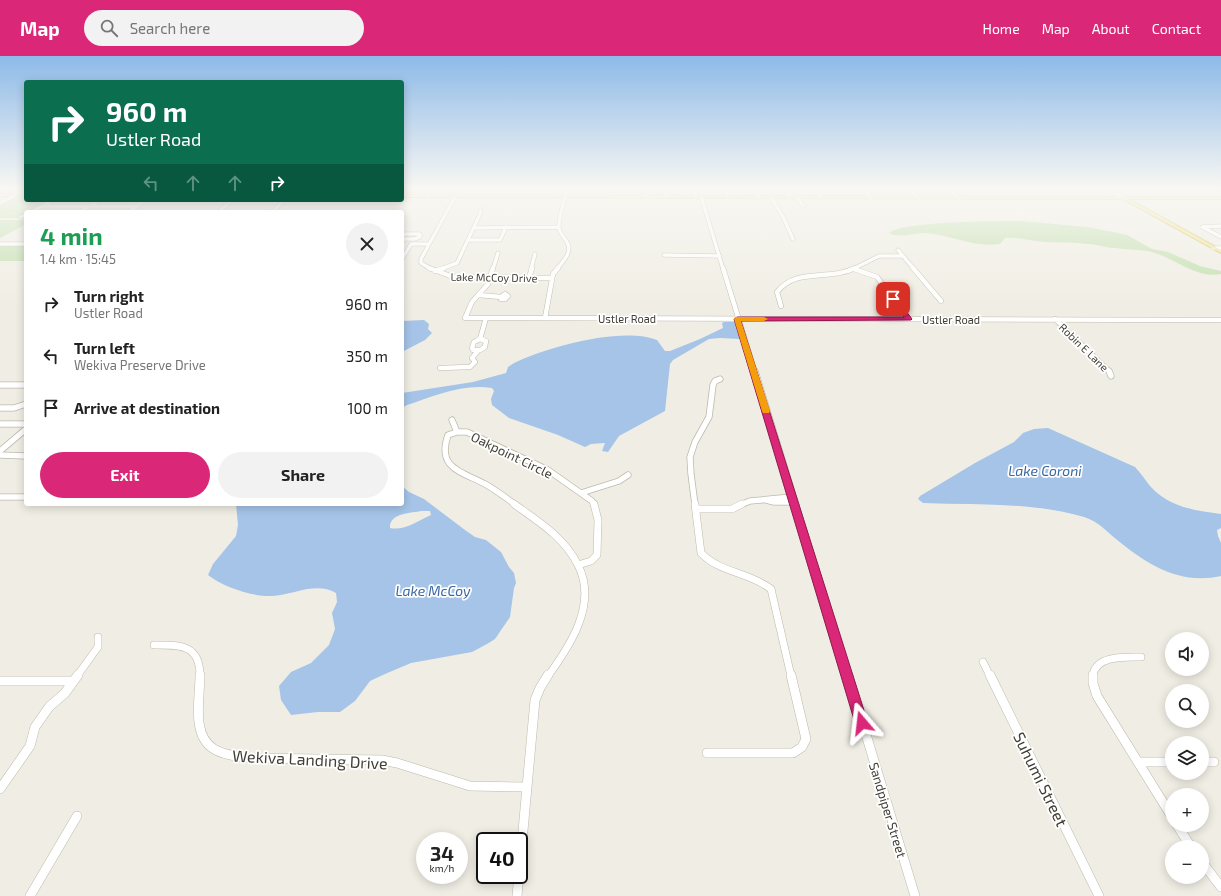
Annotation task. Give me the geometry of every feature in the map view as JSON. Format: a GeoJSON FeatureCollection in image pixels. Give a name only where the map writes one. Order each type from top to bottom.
{"type":"FeatureCollection","features":[{"type":"Feature","properties":{"kind":"main road"},"geometry":{"type":"LineString","coordinates":[[1178,227],[1219,249]]}},
{"type":"Feature","properties":{"kind":"street","name":"Lake McCoy Drive"},"geometry":{"type":"LineString","coordinates":[[439,227],[421,259],[421,263],[434,271],[453,277],[552,278]]}},
{"type":"Feature","properties":{"kind":"street"},"geometry":{"type":"LineString","coordinates":[[434,271],[457,263],[475,228],[548,227]]}},
{"type":"Feature","properties":{"kind":"street"},"geometry":{"type":"LineString","coordinates":[[545,318],[552,278],[555,270],[568,254],[569,248],[568,243],[561,234],[559,227]]}},
{"type":"Feature","properties":{"kind":"street","name":"Sandpiper Street"},"geometry":{"type":"LineString","coordinates":[[710,227],[915,896]]}},
{"type":"Feature","properties":{"kind":"street"},"geometry":{"type":"LineString","coordinates":[[788,227],[793,239]]}},
{"type":"Feature","properties":{"kind":"street"},"geometry":{"type":"LineString","coordinates":[[1202,227],[1221,237]]}},
{"type":"Feature","properties":{"kind":"street"},"geometry":{"type":"LineString","coordinates":[[470,240],[500,240],[506,228]]}},
{"type":"Feature","properties":{"kind":"street"},"geometry":{"type":"LineString","coordinates":[[404,236],[407,234],[420,234],[420,237],[434,237]]}},
{"type":"Feature","properties":{"kind":"street"},"geometry":{"type":"LineString","coordinates":[[0,244],[24,244]]}},
{"type":"Feature","properties":{"kind":"street"},"geometry":{"type":"LineString","coordinates":[[404,256],[411,244],[429,244]]}},
{"type":"Feature","properties":{"kind":"street"},"geometry":{"type":"LineString","coordinates":[[898,250],[941,300]]}},
{"type":"Feature","properties":{"kind":"street"},"geometry":{"type":"LineString","coordinates":[[479,295],[490,278],[498,253]]}},
{"type":"Feature","properties":{"kind":"street"},"geometry":{"type":"LineString","coordinates":[[529,278],[535,254]]}},
{"type":"Feature","properties":{"kind":"street"},"geometry":{"type":"LineString","coordinates":[[664,255],[720,256]]}},
{"type":"Feature","properties":{"kind":"street"},"geometry":{"type":"LineString","coordinates":[[781,306],[777,292],[779,288],[790,281],[811,275],[840,273],[854,269],[876,257],[903,256]]}},
{"type":"Feature","properties":{"kind":"street"},"geometry":{"type":"LineString","coordinates":[[854,269],[877,277],[903,319]]}},
{"type":"Feature","properties":{"kind":"street"},"geometry":{"type":"LineString","coordinates":[[479,295],[501,297]]}},
{"type":"Feature","properties":{"kind":"street","name":"Ustler Road"},"geometry":{"type":"LineString","coordinates":[[479,295],[472,302],[465,318],[1221,320]]}},
{"type":"Feature","properties":{"kind":"street"},"geometry":{"type":"LineString","coordinates":[[899,311],[905,314],[909,319]]}},
{"type":"Feature","properties":{"kind":"street"},"geometry":{"type":"LineString","coordinates":[[480,339],[486,318]]}},
{"type":"Feature","properties":{"kind":"street","name":"Robin E Lane"},"geometry":{"type":"LineString","coordinates":[[1055,320],[1110,372],[1111,376]]}},
{"type":"Feature","properties":{"kind":"street"},"geometry":{"type":"LineString","coordinates":[[440,368],[470,367],[475,362],[472,358],[478,350],[484,347],[486,341],[480,339],[475,340],[472,346],[473,350],[478,350]]}},
{"type":"Feature","properties":{"kind":"street"},"geometry":{"type":"LineString","coordinates":[[707,753],[793,753],[802,747],[806,739],[771,589],[764,581],[715,564],[706,559],[702,553],[690,463],[691,453],[696,438],[709,416],[713,385],[715,381],[720,379]]}},
{"type":"Feature","properties":{"kind":"street"},"geometry":{"type":"LineString","coordinates":[[0,385],[24,385]]}},
{"type":"Feature","properties":{"kind":"street"},"geometry":{"type":"LineString","coordinates":[[0,408],[14,408],[24,405]]}},
{"type":"Feature","properties":{"kind":"street"},"geometry":{"type":"LineString","coordinates":[[452,420],[457,432]]}},
{"type":"Feature","properties":{"kind":"street"},"geometry":{"type":"LineString","coordinates":[[0,424],[24,424]]}},
{"type":"Feature","properties":{"kind":"street"},"geometry":{"type":"LineString","coordinates":[[0,452],[24,431]]}},
{"type":"Feature","properties":{"kind":"street","name":"Oakpoint Circle"},"geometry":{"type":"LineString","coordinates":[[517,896],[535,700],[538,689],[571,644],[582,611],[584,596],[583,580],[578,565],[569,550],[551,530],[483,483],[454,470],[445,456],[448,435],[457,432],[467,432],[548,470],[592,501],[598,514],[597,555],[595,559],[590,562],[578,565]]}},
{"type":"Feature","properties":{"kind":"street"},"geometry":{"type":"LineString","coordinates":[[0,455],[24,456]]}},
{"type":"Feature","properties":{"kind":"street"},"geometry":{"type":"LineString","coordinates":[[580,492],[620,481],[628,475]]}},
{"type":"Feature","properties":{"kind":"street"},"geometry":{"type":"LineString","coordinates":[[0,496],[24,496]]}},
{"type":"Feature","properties":{"kind":"street"},"geometry":{"type":"LineString","coordinates":[[696,509],[732,509],[750,501],[765,500],[774,502],[793,500]]}},
{"type":"Feature","properties":{"kind":"street"},"geometry":{"type":"LineString","coordinates":[[0,789],[30,746],[36,727],[49,707],[65,693],[98,647],[98,638]]}},
{"type":"Feature","properties":{"kind":"street","name":"Wekiva Landing Drive"},"geometry":{"type":"LineString","coordinates":[[154,645],[183,646],[192,651],[197,657],[200,668],[199,716],[201,736],[205,743],[215,751],[228,756],[247,758],[382,760],[397,763],[470,786],[527,787]]}},
{"type":"Feature","properties":{"kind":"street"},"geometry":{"type":"LineString","coordinates":[[1141,657],[1114,658],[1104,661],[1097,666],[1092,674],[1092,684],[1097,696],[1165,806]]}},
{"type":"Feature","properties":{"kind":"street","name":"Suhumi Street"},"geometry":{"type":"LineString","coordinates":[[983,662],[1099,896]]}},
{"type":"Feature","properties":{"kind":"street"},"geometry":{"type":"LineString","coordinates":[[0,680],[73,681]]}},
{"type":"Feature","properties":{"kind":"street"},"geometry":{"type":"LineString","coordinates":[[1138,762],[1165,762]]}},
{"type":"Feature","properties":{"kind":"street"},"geometry":{"type":"LineString","coordinates":[[1209,762],[1214,762]]}},
{"type":"Feature","properties":{"kind":"street"},"geometry":{"type":"LineString","coordinates":[[30,896],[77,816]]}},
{"type":"Feature","properties":{"kind":"street"},"geometry":{"type":"LineString","coordinates":[[1209,871],[1220,884]]}},
{"type":"Feature","properties":{"kind":"green space"},"geometry":{"type":"Polygon","coordinates":[[[0,227],[20,227],[0,238],[0,227]]]}},
{"type":"Feature","properties":{"kind":"green space"},"geometry":{"type":"Polygon","coordinates":[[[906,227],[1088,227],[1127,235],[1152,249],[1168,252],[1200,266],[1221,271],[1221,274],[1203,274],[1160,255],[1143,250],[1112,248],[1091,244],[1045,242],[1010,238],[1005,238],[1000,244],[991,245],[972,243],[935,234],[921,233],[893,235],[889,233],[906,227]]]}},
{"type":"Feature","properties":{"kind":"green space"},"geometry":{"type":"Polygon","coordinates":[[[0,245],[24,245],[24,261],[0,261],[0,245]]]}},
{"type":"Feature","properties":{"kind":"water"},"geometry":{"type":"Polygon","coordinates":[[[424,320],[429,324],[428,329],[432,333],[425,340],[404,351],[404,321],[424,320]]]}},
{"type":"Feature","properties":{"kind":"water"},"geometry":{"type":"Polygon","coordinates":[[[735,322],[740,339],[709,339],[673,360],[670,364],[665,411],[619,436],[608,452],[602,451],[605,443],[591,444],[585,447],[558,435],[509,418],[492,405],[491,399],[494,391],[492,388],[470,387],[449,391],[404,407],[404,393],[473,382],[506,373],[508,367],[514,363],[565,345],[585,340],[625,335],[642,336],[657,340],[665,351],[670,351],[723,328],[722,323],[735,322]]]}},
{"type":"Feature","properties":{"kind":"water","name":"Lake Coroni"},"geometry":{"type":"Polygon","coordinates":[[[1048,428],[1135,467],[1150,486],[1166,499],[1174,503],[1183,507],[1221,514],[1221,528],[1217,530],[1221,543],[1221,576],[1191,578],[1165,571],[1140,557],[1098,524],[1084,517],[1044,509],[984,504],[923,503],[918,499],[920,496],[975,463],[1014,442],[1023,433],[1034,429],[1048,428]]]}},
{"type":"Feature","properties":{"kind":"water","name":"Lake McCoy"},"geometry":{"type":"Polygon","coordinates":[[[404,488],[409,492],[424,499],[475,537],[486,540],[501,552],[514,573],[516,583],[510,617],[495,639],[472,652],[411,663],[370,681],[355,701],[340,712],[318,712],[291,715],[281,700],[279,686],[291,672],[311,663],[329,645],[335,629],[332,613],[337,602],[336,593],[321,588],[312,588],[272,596],[256,595],[230,587],[208,575],[213,564],[236,536],[238,525],[236,506],[404,506],[404,488]],[[422,511],[402,515],[393,519],[390,528],[395,529],[406,527],[431,515],[430,511],[422,511]]]}},
{"type":"Feature","properties":{"kind":"slow traffic"},"geometry":{"type":"LineString","coordinates":[[764,319],[737,319],[766,411]]}},
{"type":"Feature","properties":{"kind":"route"},"geometry":{"type":"LineString","coordinates":[[862,723],[737,319],[909,319],[893,299]]}}]}
